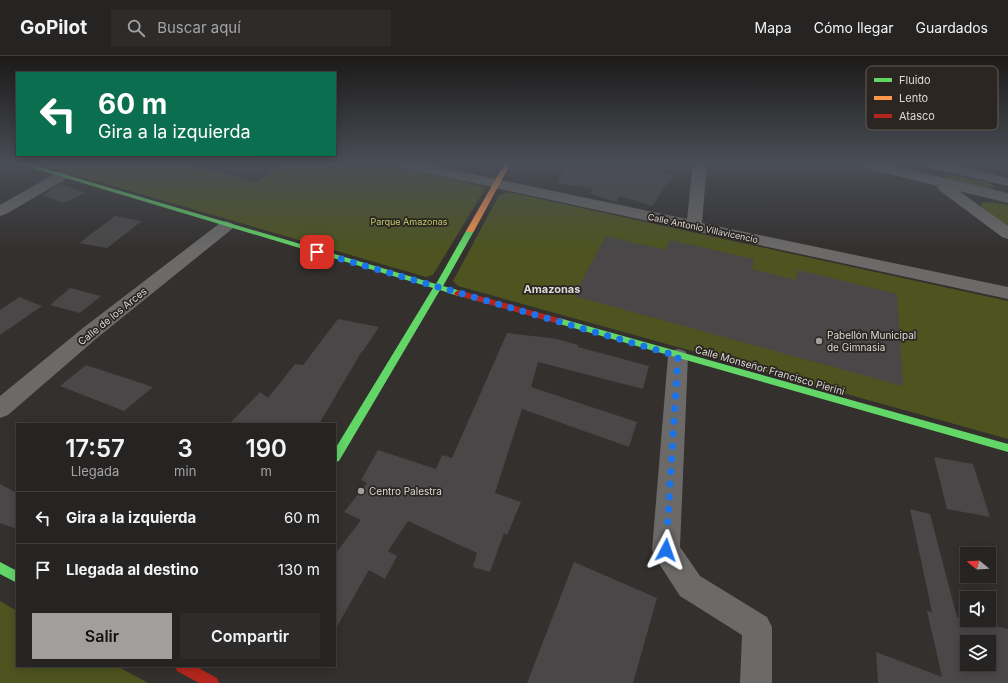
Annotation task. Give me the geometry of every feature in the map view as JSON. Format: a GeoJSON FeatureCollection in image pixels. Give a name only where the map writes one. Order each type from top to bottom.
{"type":"FeatureCollection","features":[{"type":"Feature","properties":{"kind":"street"},"geometry":{"type":"LineString","coordinates":[[0,211],[33,192]]}},
{"type":"Feature","properties":{"kind":"street","name":"Calle Monseñor Francisco Pierini"},"geometry":{"type":"LineString","coordinates":[[115,192],[226,226],[678,356],[1008,448]]}},
{"type":"Feature","properties":{"kind":"street"},"geometry":{"type":"LineString","coordinates":[[336,456],[438,287],[490,192]]}},
{"type":"Feature","properties":{"kind":"street","name":"Calle Antonio Villavicencio"},"geometry":{"type":"LineString","coordinates":[[534,192],[1008,293]]}},
{"type":"Feature","properties":{"kind":"street"},"geometry":{"type":"LineString","coordinates":[[694,226],[697,192]]}},
{"type":"Feature","properties":{"kind":"street"},"geometry":{"type":"LineString","coordinates":[[950,192],[1008,234]]}},
{"type":"Feature","properties":{"kind":"street"},"geometry":{"type":"LineString","coordinates":[[982,192],[1008,198]]}},
{"type":"Feature","properties":{"kind":"street","name":"Calle de los Arces"},"geometry":{"type":"LineString","coordinates":[[0,409],[90,333],[226,226]]}},
{"type":"Feature","properties":{"kind":"street"},"geometry":{"type":"LineString","coordinates":[[678,356],[666,550],[690,586],[757,627],[756,683]]}},
{"type":"Feature","properties":{"kind":"street"},"geometry":{"type":"LineString","coordinates":[[0,568],[16,576]]}},
{"type":"Feature","properties":{"kind":"street"},"geometry":{"type":"LineString","coordinates":[[184,667],[212,683]]}},
{"type":"Feature","properties":{"kind":"green space","name":"Parque Amazonas"},"geometry":{"type":"Polygon","coordinates":[[[135,192],[483,192],[433,275],[426,277],[135,192]]]}},
{"type":"Feature","properties":{"kind":"green space"},"geometry":{"type":"Polygon","coordinates":[[[510,192],[1008,301],[1008,439],[458,286],[453,281],[499,195],[510,192]]]}},
{"type":"Feature","properties":{"kind":"green space"},"geometry":{"type":"Polygon","coordinates":[[[991,202],[1008,205],[1008,228],[982,210],[981,203],[991,202]]]}},
{"type":"Feature","properties":{"kind":"green space"},"geometry":{"type":"Polygon","coordinates":[[[0,601],[16,610],[16,667],[119,667],[148,683],[0,683],[0,601]]]}},
{"type":"Feature","properties":{"kind":"building"},"geometry":{"type":"Polygon","coordinates":[[[47,192],[85,193],[64,203],[42,195],[47,192]]]}},
{"type":"Feature","properties":{"kind":"building"},"geometry":{"type":"Polygon","coordinates":[[[591,192],[661,192],[652,206],[620,196],[617,202],[590,194],[591,192]]]}},
{"type":"Feature","properties":{"kind":"building"},"geometry":{"type":"Polygon","coordinates":[[[115,216],[142,221],[107,248],[79,243],[115,216]]]}},
{"type":"Feature","properties":{"kind":"building","name":"Pabellón Municipal de Gimnasia"},"geometry":{"type":"Polygon","coordinates":[[[606,236],[666,250],[670,240],[754,259],[752,269],[796,280],[798,270],[897,294],[903,386],[574,296],[606,236]]]}},
{"type":"Feature","properties":{"kind":"building"},"geometry":{"type":"Polygon","coordinates":[[[70,288],[101,296],[80,313],[50,305],[70,288]]]}},
{"type":"Feature","properties":{"kind":"building"},"geometry":{"type":"Polygon","coordinates":[[[19,297],[42,306],[0,335],[0,310],[19,297]]]}},
{"type":"Feature","properties":{"kind":"building"},"geometry":{"type":"Polygon","coordinates":[[[338,319],[379,327],[362,351],[320,423],[230,423],[260,392],[268,398],[295,364],[303,365],[338,319]]]}},
{"type":"Feature","properties":{"kind":"building"},"geometry":{"type":"Polygon","coordinates":[[[507,333],[557,339],[578,345],[578,347],[649,366],[643,389],[538,362],[531,387],[637,422],[629,447],[522,409],[495,493],[521,502],[507,535],[504,533],[490,572],[473,567],[477,553],[408,521],[388,551],[397,556],[385,579],[369,570],[336,628],[336,553],[361,520],[344,512],[367,483],[361,480],[378,450],[436,469],[442,455],[452,458],[507,333]]]}},
{"type":"Feature","properties":{"kind":"building"},"geometry":{"type":"Polygon","coordinates":[[[86,365],[153,387],[124,411],[60,386],[86,365]]]}},
{"type":"Feature","properties":{"kind":"building"},"geometry":{"type":"Polygon","coordinates":[[[934,457],[973,464],[990,517],[947,509],[934,457]]]}},
{"type":"Feature","properties":{"kind":"building"},"geometry":{"type":"Polygon","coordinates":[[[0,484],[16,492],[16,529],[0,523],[0,484]]]}},
{"type":"Feature","properties":{"kind":"building"},"geometry":{"type":"Polygon","coordinates":[[[910,509],[930,514],[957,617],[960,618],[960,627],[996,626],[1008,629],[1008,683],[878,683],[876,652],[942,677],[927,611],[932,612],[910,509]]]}},
{"type":"Feature","properties":{"kind":"building"},"geometry":{"type":"Polygon","coordinates":[[[574,562],[657,598],[633,683],[527,683],[574,562]]]}},
{"type":"Feature","properties":{"kind":"traffic: fast"},"geometry":{"type":"LineString","coordinates":[[118,192],[458,293]]}},
{"type":"Feature","properties":{"kind":"traffic: fast"},"geometry":{"type":"LineString","coordinates":[[336,456],[470,231]]}},
{"type":"Feature","properties":{"kind":"traffic: fast"},"geometry":{"type":"LineString","coordinates":[[559,321],[1008,448]]}},
{"type":"Feature","properties":{"kind":"traffic: fast"},"geometry":{"type":"LineString","coordinates":[[0,568],[16,576]]}},
{"type":"Feature","properties":{"kind":"traffic: slow"},"geometry":{"type":"LineString","coordinates":[[470,231],[492,192]]}},
{"type":"Feature","properties":{"kind":"traffic: jam"},"geometry":{"type":"LineString","coordinates":[[458,293],[559,321]]}},
{"type":"Feature","properties":{"kind":"traffic: jam"},"geometry":{"type":"LineString","coordinates":[[184,667],[212,683]]}},
{"type":"Feature","properties":{"kind":"place","name":"Pabellón Municipal de Gimnasia"},"geometry":{"type":"Point","coordinates":[819,341]}},
{"type":"Feature","properties":{"kind":"place","name":"Centro Palestra"},"geometry":{"type":"Point","coordinates":[361,491]}},
{"type":"Feature","properties":{"kind":"district","name":"Amazonas"},"geometry":{"type":"Point","coordinates":[552,289]}},
{"type":"Feature","properties":{"kind":"route"},"geometry":{"type":"LineString","coordinates":[[317,252],[678,356],[666,550]]}}]}
